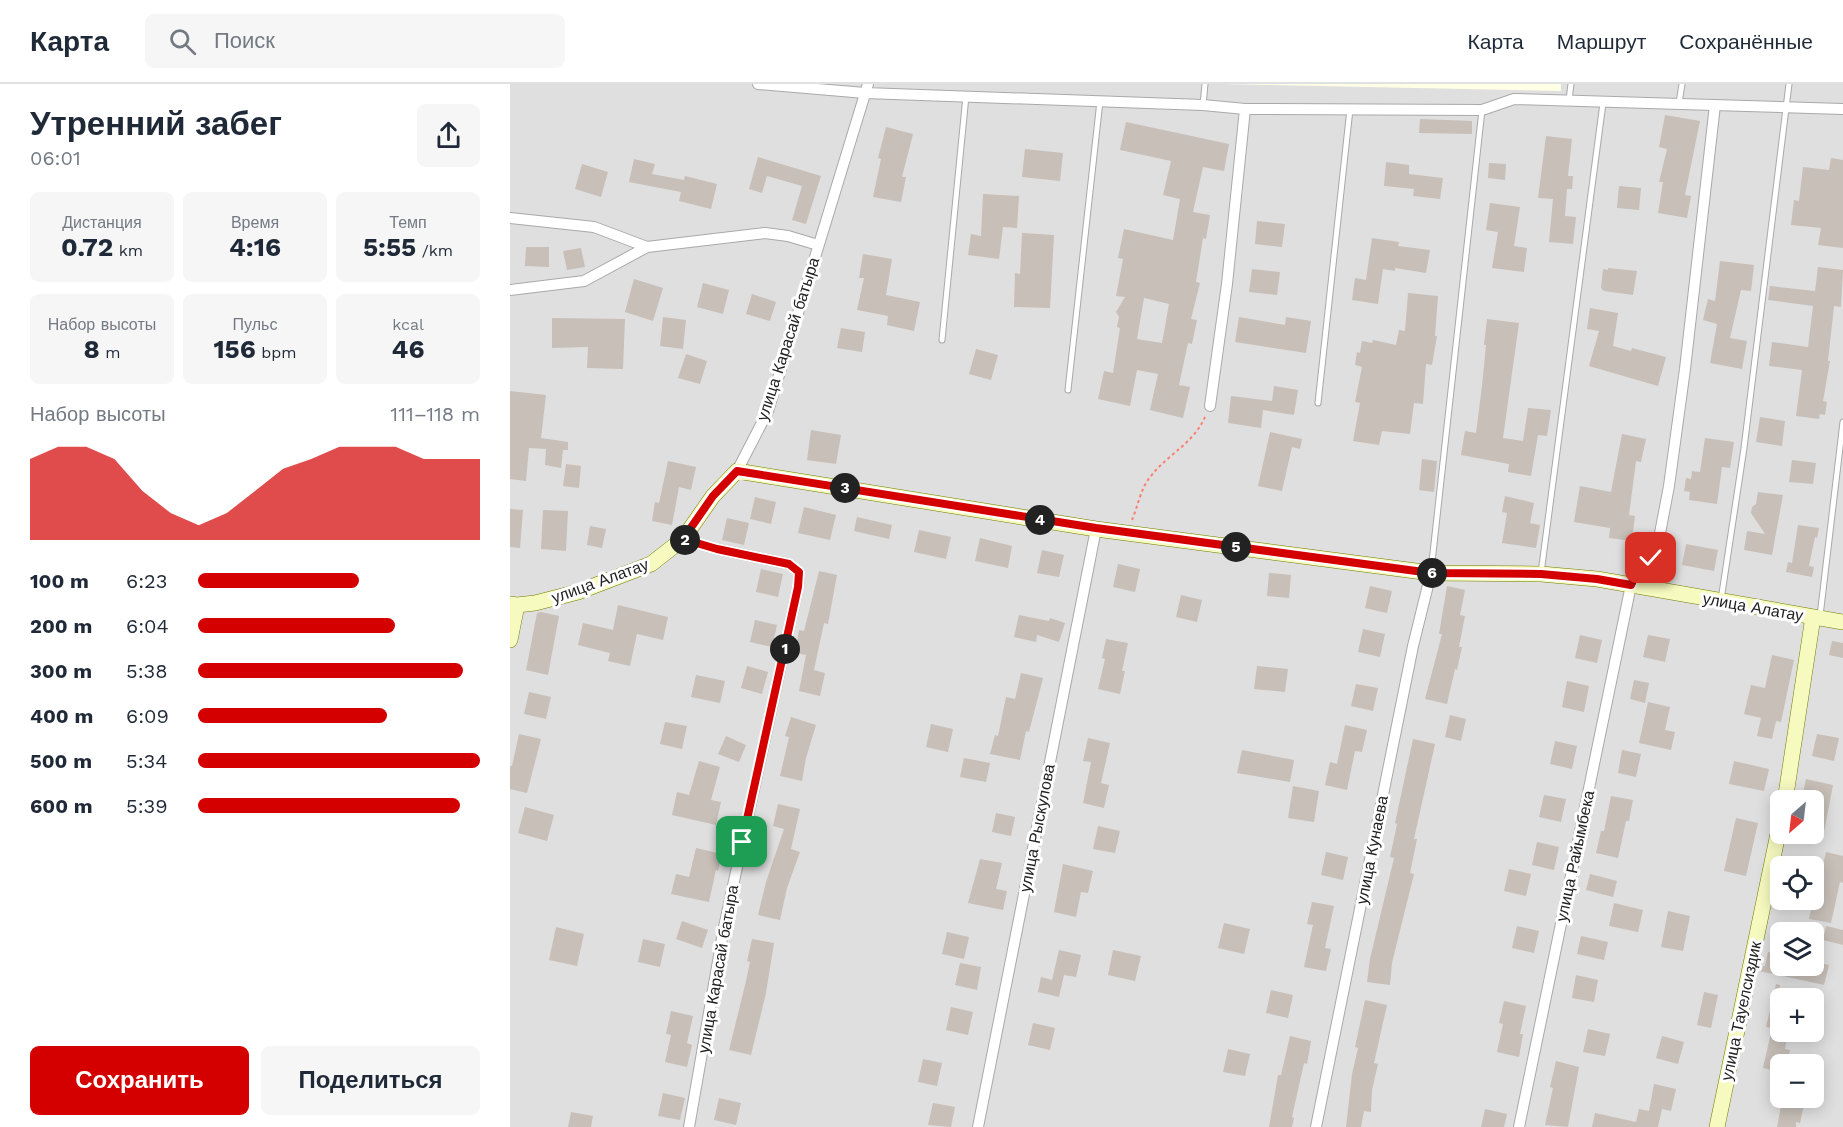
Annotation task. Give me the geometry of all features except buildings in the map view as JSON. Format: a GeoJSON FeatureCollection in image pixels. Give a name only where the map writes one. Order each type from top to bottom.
{"type":"FeatureCollection","features":[{"type":"Feature","properties":{"kind":"street"},"geometry":{"type":"LineString","coordinates":[[758,84],[1203,105],[1245,109],[1482,110],[1514,99],[1843,109]]}},
{"type":"Feature","properties":{"kind":"street"},"geometry":{"type":"LineString","coordinates":[[818,245],[866,88]]}},
{"type":"Feature","properties":{"kind":"street"},"geometry":{"type":"LineString","coordinates":[[1631,585],[1636,574],[1658,549],[1685,369],[1715,105]]}},
{"type":"Feature","properties":{"kind":"street"},"geometry":{"type":"LineString","coordinates":[[1210,406],[1227,284],[1245,109]]}},
{"type":"Feature","properties":{"kind":"street","name":"улица Карасай батыра"},"geometry":{"type":"LineString","coordinates":[[510,218],[594,227],[647,247],[765,233],[788,236],[818,245],[768,411],[737,471],[713,496],[683,539],[717,549],[789,564],[799,572],[798,587],[724,927],[689,1127]]}},
{"type":"Feature","properties":{"kind":"street"},"geometry":{"type":"LineString","coordinates":[[510,290],[584,281],[647,247]]}},
{"type":"Feature","properties":{"kind":"street","name":"улица Алатау"},"geometry":{"type":"LineString","coordinates":[[737,471],[1126,533],[1431,573],[1541,574],[1597,579],[1843,622]]}},
{"type":"Feature","properties":{"kind":"street","name":"улица Рыскулова"},"geometry":{"type":"LineString","coordinates":[[978,1127],[1096,528]]}},
{"type":"Feature","properties":{"kind":"street","name":"улица Алатау"},"geometry":{"type":"LineString","coordinates":[[513,604],[535,603],[578,592],[651,564],[683,539]]}},
{"type":"Feature","properties":{"kind":"street","name":"улица Кунаева"},"geometry":{"type":"LineString","coordinates":[[1316,1127],[1413,646],[1431,573]]}},
{"type":"Feature","properties":{"kind":"street","name":"улица Райымбека"},"geometry":{"type":"LineString","coordinates":[[1520,1127],[1631,585]]}},
{"type":"Feature","properties":{"kind":"street"},"geometry":{"type":"LineString","coordinates":[[510,640],[513,604]]}},
{"type":"Feature","properties":{"kind":"street"},"geometry":{"type":"LineString","coordinates":[[1787,790],[1817,617]]}},
{"type":"Feature","properties":{"kind":"street","name":"улица Тауелсиздик"},"geometry":{"type":"LineString","coordinates":[[1717,1127],[1776,844]]}},
{"type":"Feature","properties":{"kind":"lane"},"geometry":{"type":"LineString","coordinates":[[1203,105],[1205,84]]}},
{"type":"Feature","properties":{"kind":"lane"},"geometry":{"type":"LineString","coordinates":[[1569,100],[1571,84]]}},
{"type":"Feature","properties":{"kind":"lane"},"geometry":{"type":"LineString","coordinates":[[1679,105],[1682,84]]}},
{"type":"Feature","properties":{"kind":"lane"},"geometry":{"type":"LineString","coordinates":[[1721,601],[1744,448],[1789,84]]}},
{"type":"Feature","properties":{"kind":"lane"},"geometry":{"type":"LineString","coordinates":[[942,340],[966,95]]}},
{"type":"Feature","properties":{"kind":"lane"},"geometry":{"type":"LineString","coordinates":[[1068,390],[1100,101]]}},
{"type":"Feature","properties":{"kind":"lane"},"geometry":{"type":"LineString","coordinates":[[1541,574],[1603,103]]}},
{"type":"Feature","properties":{"kind":"lane"},"geometry":{"type":"LineString","coordinates":[[1318,403],[1350,109]]}},
{"type":"Feature","properties":{"kind":"lane"},"geometry":{"type":"LineString","coordinates":[[1431,573],[1482,110]]}},
{"type":"Feature","properties":{"kind":"lane"},"geometry":{"type":"LineString","coordinates":[[1817,617],[1843,422]]}},
{"type":"Feature","properties":{"kind":"path"},"geometry":{"type":"LineString","coordinates":[[1126,533],[1150,477],[1164,461],[1195,435],[1210,406]]}},
{"type":"Feature","properties":{"kind":"shaded area"},"geometry":{"type":"Polygon","coordinates":[[[510,84],[1843,84],[1843,1127],[510,1127],[510,84]]]}},
{"type":"Feature","properties":{"kind":"shaded area"},"geometry":{"type":"Polygon","coordinates":[[[1222,84],[1561,84],[1561,91],[1222,84]]]}},
{"type":"Feature","properties":{"kind":"route"},"geometry":{"type":"LineString","coordinates":[[742,842],[798,587],[799,572],[789,564],[717,549],[683,539],[713,496],[737,471],[1096,528],[1431,573],[1541,574],[1597,579],[1631,585],[1636,574],[1651,558]]}}]}
